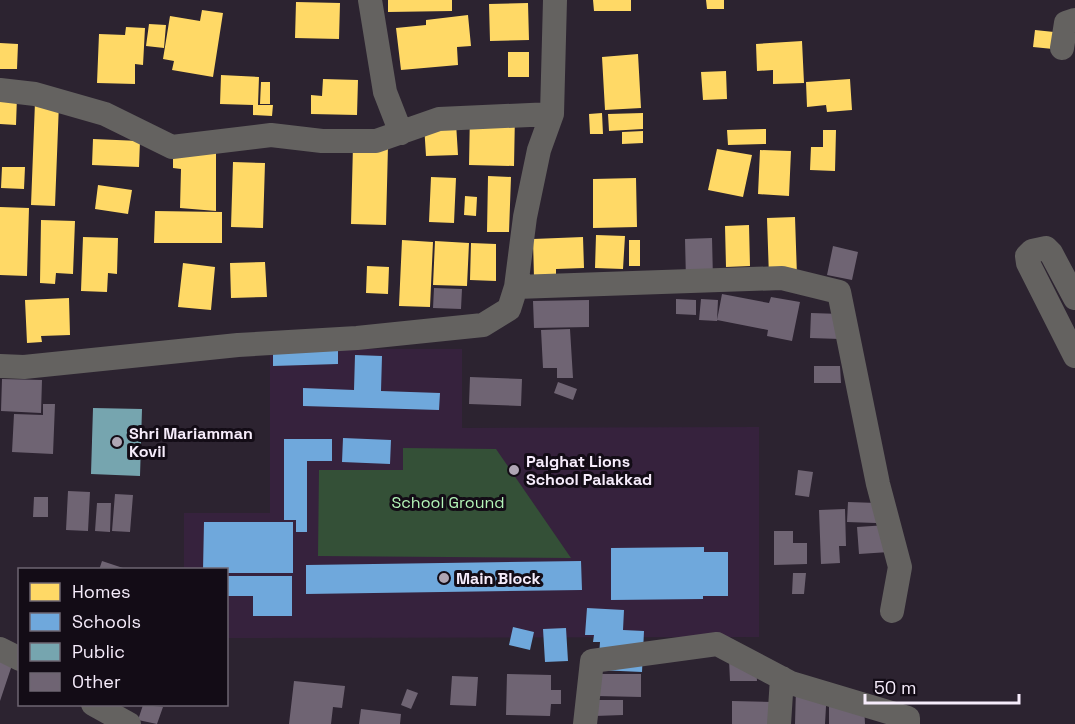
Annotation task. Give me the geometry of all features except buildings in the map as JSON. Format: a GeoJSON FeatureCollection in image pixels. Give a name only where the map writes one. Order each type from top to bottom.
{"type":"FeatureCollection","features":[{"type":"Feature","properties":{"kind":"street"},"geometry":{"type":"LineString","coordinates":[[370,0],[385,92],[401,133]]}},
{"type":"Feature","properties":{"kind":"street"},"geometry":{"type":"LineString","coordinates":[[0,366],[24,367],[238,345],[357,338],[483,325],[509,309],[516,287],[525,217],[539,150],[552,114],[555,0]]}},
{"type":"Feature","properties":{"kind":"street"},"geometry":{"type":"LineString","coordinates":[[1062,48],[1066,23],[1075,20]]}},
{"type":"Feature","properties":{"kind":"street"},"geometry":{"type":"LineString","coordinates":[[0,90],[35,94],[105,114],[171,147],[271,135],[322,141],[376,141],[439,119],[552,114]]}},
{"type":"Feature","properties":{"kind":"street"},"geometry":{"type":"LineString","coordinates":[[1075,298],[1051,253],[1046,248],[1032,251],[1027,256],[1075,356]]}},
{"type":"Feature","properties":{"kind":"street"},"geometry":{"type":"LineString","coordinates":[[516,287],[782,278],[839,292],[878,484],[900,567],[892,611]]}},
{"type":"Feature","properties":{"kind":"street"},"geometry":{"type":"LineString","coordinates":[[585,724],[592,661],[717,644],[782,678],[908,718],[908,724]]}},
{"type":"Feature","properties":{"kind":"street"},"geometry":{"type":"LineString","coordinates":[[0,649],[18,658]]}},
{"type":"Feature","properties":{"kind":"street"},"geometry":{"type":"LineString","coordinates":[[779,724],[782,678]]}},
{"type":"Feature","properties":{"kind":"street"},"geometry":{"type":"LineString","coordinates":[[95,706],[129,724]]}},
{"type":"Feature","properties":{"kind":"shaded area","name":"Palghat Lions School Palakkad"},"geometry":{"type":"Polygon","coordinates":[[[270,349],[462,349],[462,428],[759,427],[759,637],[228,638],[228,568],[184,568],[184,513],[270,513],[270,349]]]}},
{"type":"Feature","properties":{"kind":"green space","name":"School Ground"},"geometry":{"type":"Polygon","coordinates":[[[403,448],[496,449],[571,558],[318,556],[319,470],[403,470],[403,448]]]}},
{"type":"Feature","properties":{"kind":"place","name":"Shri Mariamman Kovil"},"geometry":{"type":"Point","coordinates":[117,442]}},
{"type":"Feature","properties":{"kind":"place","name":"Palghat Lions School Palakkad"},"geometry":{"type":"Point","coordinates":[514,470]}},
{"type":"Feature","properties":{"kind":"place","name":"Main Block"},"geometry":{"type":"Point","coordinates":[444,578]}}]}
